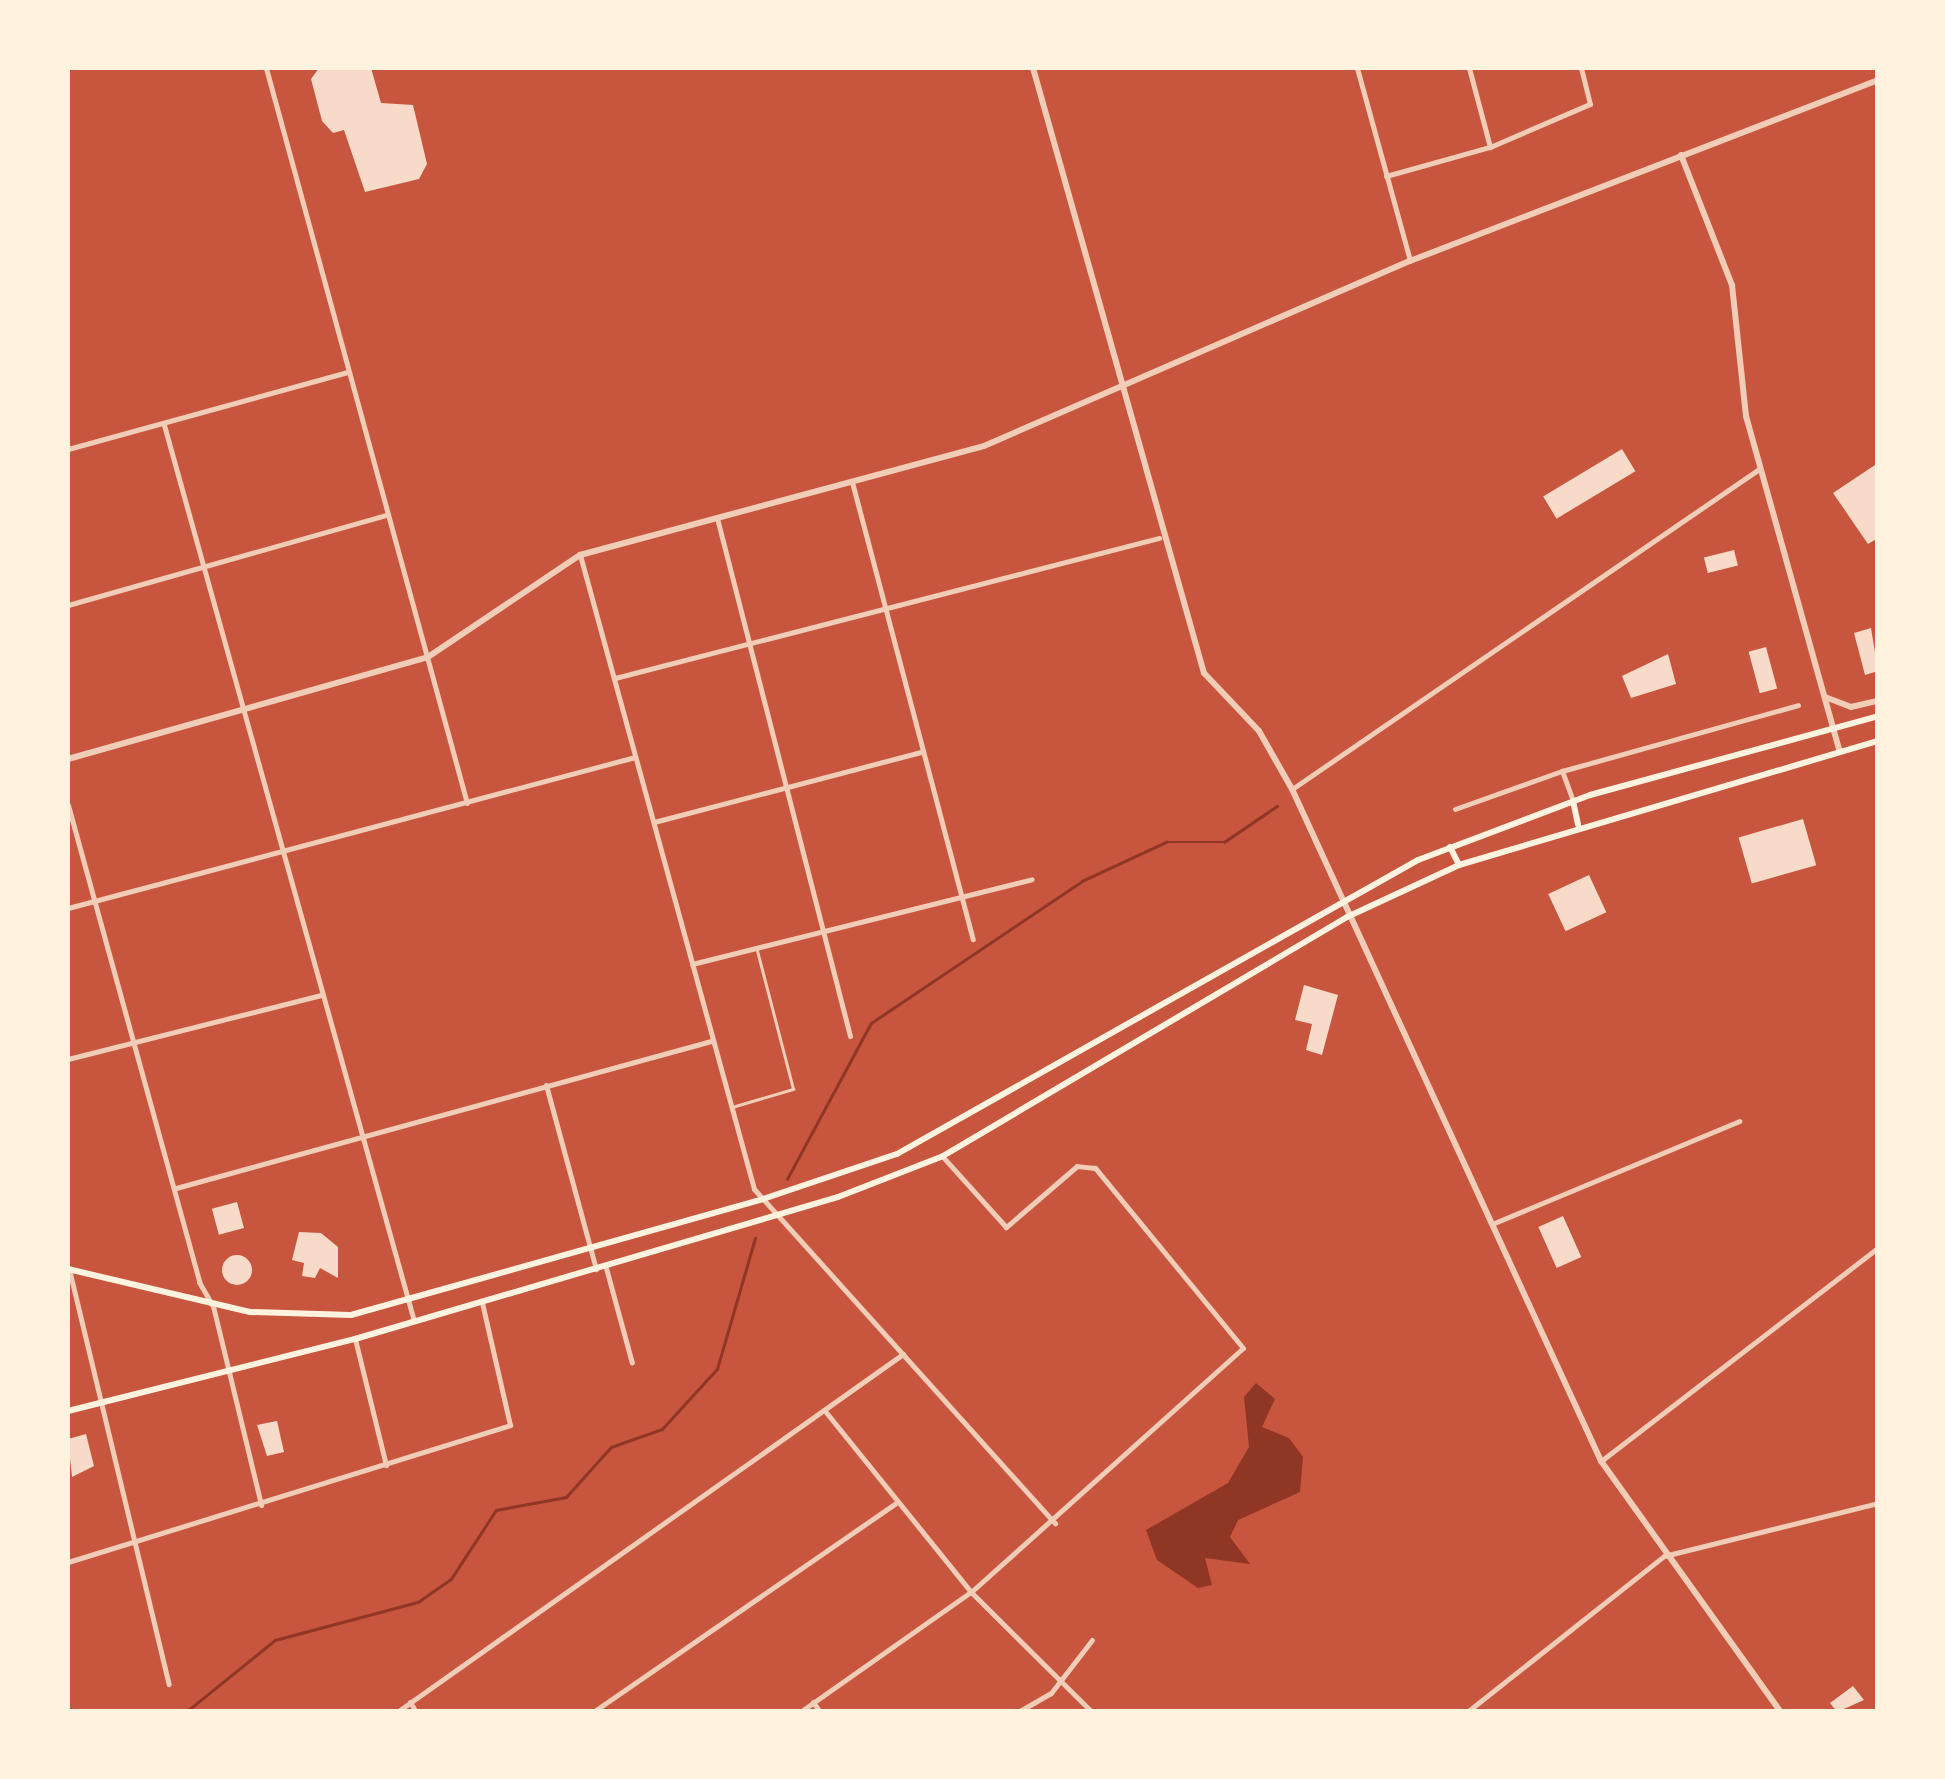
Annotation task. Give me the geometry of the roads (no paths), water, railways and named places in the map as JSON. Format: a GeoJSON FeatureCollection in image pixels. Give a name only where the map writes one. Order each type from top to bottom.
{"type":"FeatureCollection","features":[{"type":"Feature","properties":{"kind":"main road"},"geometry":{"type":"LineString","coordinates":[[68,1269],[213,1306],[351,1314],[763,1200],[943,1130],[1339,899],[1450,847],[1573,801],[1878,716]]}},
{"type":"Feature","properties":{"kind":"main road"},"geometry":{"type":"LineString","coordinates":[[68,1411],[354,1339],[694,1243],[943,1156],[1348,917],[1459,865],[1578,824],[1878,741]]}},
{"type":"Feature","properties":{"kind":"main road"},"geometry":{"type":"LineString","coordinates":[[1573,801],[1578,824]]}},
{"type":"Feature","properties":{"kind":"main road"},"geometry":{"type":"LineString","coordinates":[[1450,847],[1459,865]]}},
{"type":"Feature","properties":{"kind":"street"},"geometry":{"type":"LineString","coordinates":[[266,68],[467,803]]}},
{"type":"Feature","properties":{"kind":"street"},"geometry":{"type":"LineString","coordinates":[[1033,68],[1159,538],[1204,672],[1259,731],[1292,789],[1339,899],[1601,1461],[1664,1556],[1780,1712]]}},
{"type":"Feature","properties":{"kind":"street"},"geometry":{"type":"LineString","coordinates":[[1357,68],[1410,261]]}},
{"type":"Feature","properties":{"kind":"street"},"geometry":{"type":"LineString","coordinates":[[1469,68],[1490,148]]}},
{"type":"Feature","properties":{"kind":"street"},"geometry":{"type":"LineString","coordinates":[[1386,176],[1490,148],[1590,104],[1581,68]]}},
{"type":"Feature","properties":{"kind":"street"},"geometry":{"type":"LineString","coordinates":[[68,759],[428,657],[580,555],[984,446],[1121,390],[1410,261],[1878,80]]}},
{"type":"Feature","properties":{"kind":"street"},"geometry":{"type":"LineString","coordinates":[[1681,155],[1732,285],[1759,469],[1840,752]]}},
{"type":"Feature","properties":{"kind":"street"},"geometry":{"type":"LineString","coordinates":[[68,448],[348,372]]}},
{"type":"Feature","properties":{"kind":"street"},"geometry":{"type":"LineString","coordinates":[[164,425],[240,709],[414,1322]]}},
{"type":"Feature","properties":{"kind":"street"},"geometry":{"type":"LineString","coordinates":[[1292,789],[1759,469]]}},
{"type":"Feature","properties":{"kind":"street"},"geometry":{"type":"LineString","coordinates":[[851,480],[972,939]]}},
{"type":"Feature","properties":{"kind":"street"},"geometry":{"type":"LineString","coordinates":[[68,605],[388,514]]}},
{"type":"Feature","properties":{"kind":"street"},"geometry":{"type":"LineString","coordinates":[[717,515],[850,1036]]}},
{"type":"Feature","properties":{"kind":"street"},"geometry":{"type":"LineString","coordinates":[[616,678],[1159,538]]}},
{"type":"Feature","properties":{"kind":"street"},"geometry":{"type":"LineString","coordinates":[[580,555],[754,1189],[1054,1523]]}},
{"type":"Feature","properties":{"kind":"street"},"geometry":{"type":"LineString","coordinates":[[1825,697],[1852,708],[1878,701]]}},
{"type":"Feature","properties":{"kind":"street"},"geometry":{"type":"LineString","coordinates":[[1455,809],[1562,772],[1798,705]]}},
{"type":"Feature","properties":{"kind":"street"},"geometry":{"type":"LineString","coordinates":[[654,822],[921,752]]}},
{"type":"Feature","properties":{"kind":"street"},"geometry":{"type":"LineString","coordinates":[[68,908],[284,855],[636,756]]}},
{"type":"Feature","properties":{"kind":"street"},"geometry":{"type":"LineString","coordinates":[[1562,772],[1573,801]]}},
{"type":"Feature","properties":{"kind":"street"},"geometry":{"type":"LineString","coordinates":[[68,805],[134,1044],[213,1306],[261,1504]]}},
{"type":"Feature","properties":{"kind":"street"},"geometry":{"type":"LineString","coordinates":[[692,964],[1032,878]]}},
{"type":"Feature","properties":{"kind":"street"},"geometry":{"type":"LineString","coordinates":[[68,1059],[321,994]]}},
{"type":"Feature","properties":{"kind":"street"},"geometry":{"type":"LineString","coordinates":[[176,1188],[712,1040]]}},
{"type":"Feature","properties":{"kind":"street"},"geometry":{"type":"LineString","coordinates":[[546,1085],[596,1269]]}},
{"type":"Feature","properties":{"kind":"street"},"geometry":{"type":"LineString","coordinates":[[1490,1224],[1739,1121]]}},
{"type":"Feature","properties":{"kind":"street"},"geometry":{"type":"LineString","coordinates":[[800,1712],[971,1592],[1054,1523],[1243,1348],[1095,1168],[1077,1166],[1006,1227],[943,1156]]}},
{"type":"Feature","properties":{"kind":"street"},"geometry":{"type":"LineString","coordinates":[[1601,1461],[1878,1248]]}},
{"type":"Feature","properties":{"kind":"street"},"geometry":{"type":"LineString","coordinates":[[606,1268],[632,1363]]}},
{"type":"Feature","properties":{"kind":"street"},"geometry":{"type":"LineString","coordinates":[[68,1269],[169,1684]]}},
{"type":"Feature","properties":{"kind":"street"},"geometry":{"type":"LineString","coordinates":[[68,1562],[510,1425],[482,1303]]}},
{"type":"Feature","properties":{"kind":"street"},"geometry":{"type":"LineString","coordinates":[[354,1339],[386,1465]]}},
{"type":"Feature","properties":{"kind":"street"},"geometry":{"type":"LineString","coordinates":[[396,1712],[903,1354]]}},
{"type":"Feature","properties":{"kind":"street"},"geometry":{"type":"LineString","coordinates":[[826,1410],[896,1503],[971,1592],[1092,1712]]}},
{"type":"Feature","properties":{"kind":"street"},"geometry":{"type":"LineString","coordinates":[[593,1712],[896,1503]]}},
{"type":"Feature","properties":{"kind":"street"},"geometry":{"type":"LineString","coordinates":[[1467,1712],[1664,1556],[1878,1503]]}},
{"type":"Feature","properties":{"kind":"street"},"geometry":{"type":"LineString","coordinates":[[1018,1712],[1050,1693],[1057,1677],[1092,1640]]}},
{"type":"Feature","properties":{"kind":"street"},"geometry":{"type":"LineString","coordinates":[[410,1702],[416,1712]]}},
{"type":"Feature","properties":{"kind":"street"},"geometry":{"type":"LineString","coordinates":[[814,1702],[820,1712]]}},
{"type":"Feature","properties":{"kind":"lane"},"geometry":{"type":"LineString","coordinates":[[730,1108],[793,1089],[756,948]]}},
{"type":"Feature","properties":{"kind":"waterway"},"geometry":{"type":"LineString","coordinates":[[787,1179],[871,1023],[1082,881],[1166,842],[1224,842],[1277,806]]}},
{"type":"Feature","properties":{"kind":"waterway"},"geometry":{"type":"LineString","coordinates":[[186,1712],[275,1640],[418,1602],[451,1579],[496,1510],[566,1497],[611,1447],[662,1429],[717,1369],[755,1238]]}}]}
